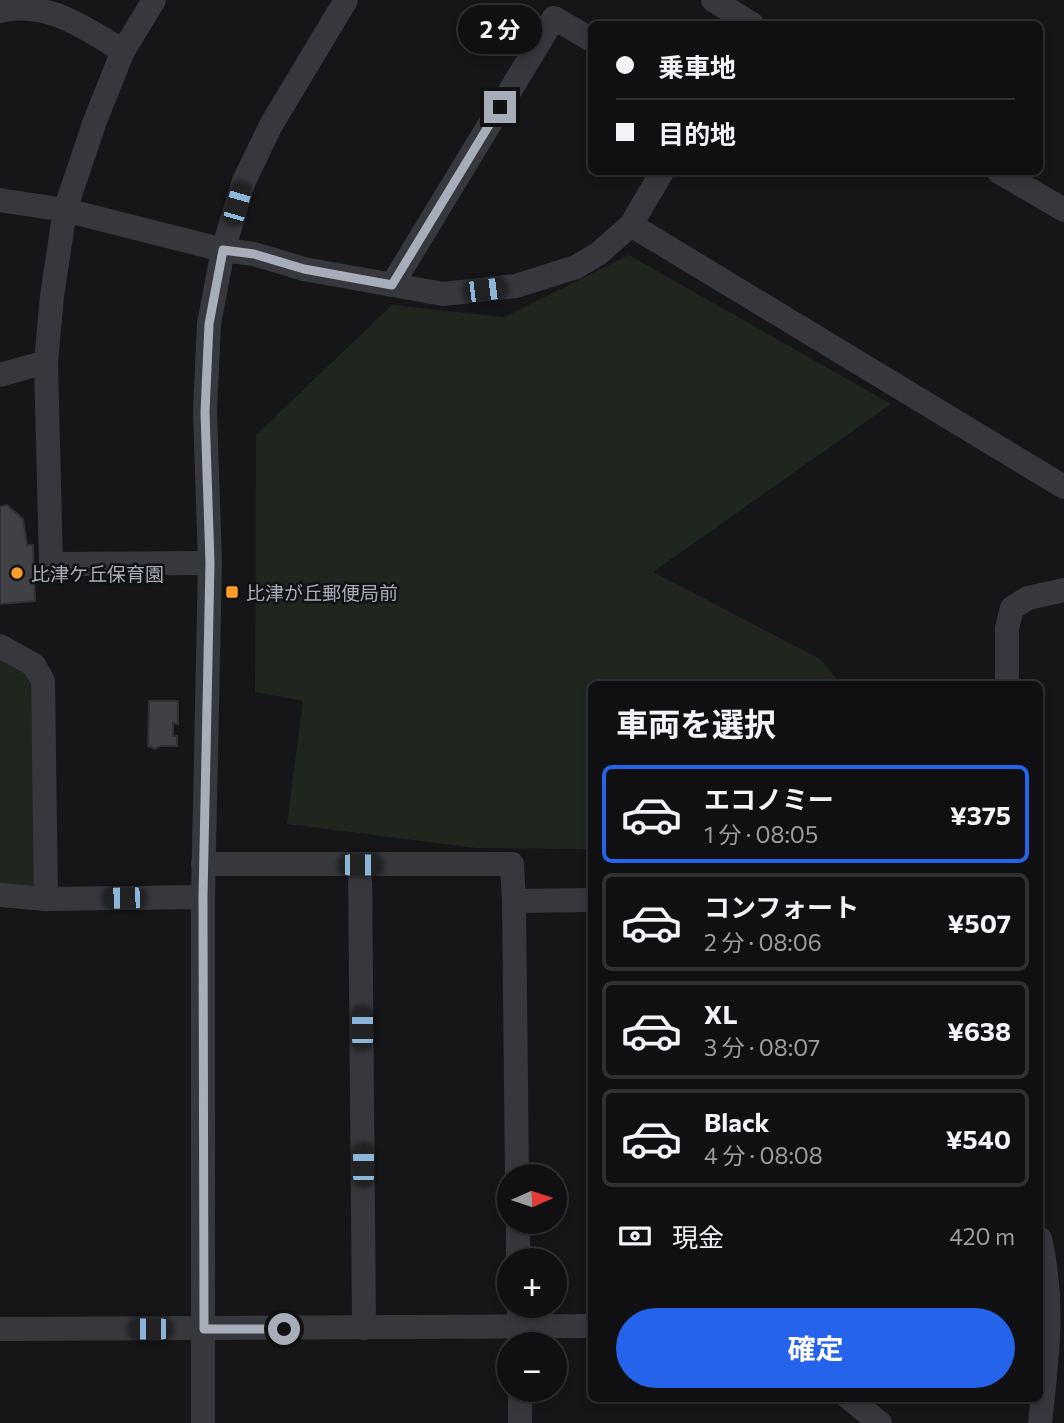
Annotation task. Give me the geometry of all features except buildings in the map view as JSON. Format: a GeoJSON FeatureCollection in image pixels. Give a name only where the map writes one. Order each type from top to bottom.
{"type":"FeatureCollection","features":[{"type":"Feature","properties":{"kind":"street"},"geometry":{"type":"LineString","coordinates":[[154,0],[123,51],[95,121],[65,210],[52,296],[46,362],[51,564],[210,563]]}},
{"type":"Feature","properties":{"kind":"street"},"geometry":{"type":"LineString","coordinates":[[713,0],[747,21]]}},
{"type":"Feature","properties":{"kind":"street"},"geometry":{"type":"LineString","coordinates":[[203,1423],[203,864],[210,563],[205,412],[209,324],[223,250],[244,181],[339,2]]}},
{"type":"Feature","properties":{"kind":"street"},"geometry":{"type":"LineString","coordinates":[[0,11],[30,6],[54,10],[123,51]]}},
{"type":"Feature","properties":{"kind":"street"},"geometry":{"type":"LineString","coordinates":[[392,285],[554,18],[588,38]]}},
{"type":"Feature","properties":{"kind":"street"},"geometry":{"type":"LineString","coordinates":[[0,200],[65,210],[223,250],[254,254],[304,269],[443,294],[516,286],[576,267],[598,254],[631,225],[660,175]]}},
{"type":"Feature","properties":{"kind":"street"},"geometry":{"type":"LineString","coordinates":[[1004,175],[1064,210]]}},
{"type":"Feature","properties":{"kind":"street"},"geometry":{"type":"LineString","coordinates":[[631,225],[1064,487]]}},
{"type":"Feature","properties":{"kind":"street"},"geometry":{"type":"LineString","coordinates":[[0,375],[46,362]]}},
{"type":"Feature","properties":{"kind":"street"},"geometry":{"type":"LineString","coordinates":[[1007,681],[1007,628],[1012,608],[1028,598],[1064,590]]}},
{"type":"Feature","properties":{"kind":"street"},"geometry":{"type":"LineString","coordinates":[[0,646],[34,665],[43,681],[46,899]]}},
{"type":"Feature","properties":{"kind":"street"},"geometry":{"type":"LineString","coordinates":[[203,864],[512,864],[517,1164]]}},
{"type":"Feature","properties":{"kind":"street"},"geometry":{"type":"LineString","coordinates":[[360,865],[365,1328]]}},
{"type":"Feature","properties":{"kind":"street"},"geometry":{"type":"LineString","coordinates":[[0,895],[46,899],[203,897]]}},
{"type":"Feature","properties":{"kind":"street"},"geometry":{"type":"LineString","coordinates":[[514,901],[588,900]]}},
{"type":"Feature","properties":{"kind":"street"},"geometry":{"type":"LineString","coordinates":[[1043,1252],[1050,1326],[1043,1394]]}},
{"type":"Feature","properties":{"kind":"street"},"geometry":{"type":"LineString","coordinates":[[0,1329],[588,1326]]}},
{"type":"Feature","properties":{"kind":"street"},"geometry":{"type":"LineString","coordinates":[[520,1402],[520,1423]]}},
{"type":"Feature","properties":{"kind":"street"},"geometry":{"type":"LineString","coordinates":[[854,1402],[880,1423]]}},
{"type":"Feature","properties":{"kind":"street"},"geometry":{"type":"LineString","coordinates":[[1040,1423],[1042,1402]]}},
{"type":"Feature","properties":{"kind":"shaded area"},"geometry":{"type":"Polygon","coordinates":[[[629,255],[891,404],[653,572],[820,659],[838,681],[588,681],[588,849],[476,848],[287,824],[303,701],[255,692],[256,435],[392,305],[504,317],[629,255]]]}},
{"type":"Feature","properties":{"kind":"shaded area"},"geometry":{"type":"Polygon","coordinates":[[[0,657],[23,669],[31,686],[37,891],[0,888],[0,657]]]}},
{"type":"Feature","properties":{"kind":"place","name":"比津ケ丘保育園"},"geometry":{"type":"Point","coordinates":[17,573]}},
{"type":"Feature","properties":{"kind":"place","name":"比津が丘郵便局前"},"geometry":{"type":"Point","coordinates":[232,592]}},
{"type":"Feature","properties":{"kind":"route"},"geometry":{"type":"LineString","coordinates":[[284,1329],[204,1329],[203,897],[210,563],[205,412],[209,324],[223,250],[254,254],[304,269],[392,285],[500,107]]}}]}
